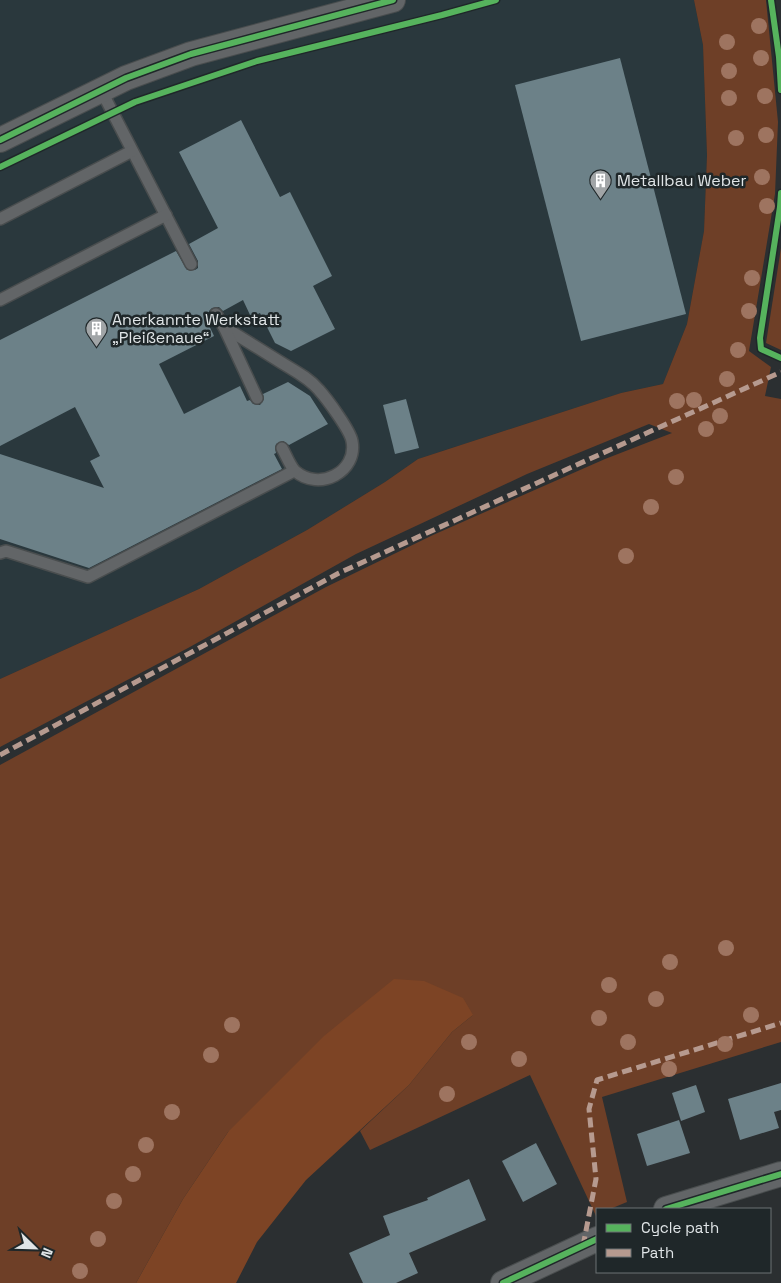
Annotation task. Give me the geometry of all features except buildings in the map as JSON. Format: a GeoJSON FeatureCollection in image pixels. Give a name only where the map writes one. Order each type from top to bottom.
{"type":"FeatureCollection","features":[{"type":"Feature","properties":{"kind":"street"},"geometry":{"type":"LineString","coordinates":[[0,140],[126,78],[191,54],[394,0]]}},
{"type":"Feature","properties":{"kind":"street"},"geometry":{"type":"LineString","coordinates":[[669,1208],[781,1174]]}},
{"type":"Feature","properties":{"kind":"street"},"geometry":{"type":"LineString","coordinates":[[503,1283],[596,1239]]}},
{"type":"Feature","properties":{"kind":"lane"},"geometry":{"type":"LineString","coordinates":[[101,90],[191,264]]}},
{"type":"Feature","properties":{"kind":"lane"},"geometry":{"type":"LineString","coordinates":[[0,218],[132,151]]}},
{"type":"Feature","properties":{"kind":"lane"},"geometry":{"type":"LineString","coordinates":[[0,300],[166,216]]}},
{"type":"Feature","properties":{"kind":"lane"},"geometry":{"type":"LineString","coordinates":[[216,314],[257,398]]}},
{"type":"Feature","properties":{"kind":"lane"},"geometry":{"type":"LineString","coordinates":[[224,328],[306,378],[319,389],[348,431],[352,441],[351,456],[344,469],[337,476],[326,480],[315,480],[294,471],[282,448]]}},
{"type":"Feature","properties":{"kind":"lane"},"geometry":{"type":"LineString","coordinates":[[0,552],[6,551],[88,577],[294,471]]}},
{"type":"Feature","properties":{"kind":"shaded area"},"geometry":{"type":"Polygon","coordinates":[[[0,0],[694,0],[703,45],[707,155],[704,231],[687,324],[663,384],[621,393],[418,459],[385,482],[307,530],[199,589],[0,679],[0,0]]]}},
{"type":"Feature","properties":{"kind":"shaded area"},"geometry":{"type":"Polygon","coordinates":[[[694,0],[766,0],[778,122],[775,194],[749,351],[771,367],[765,396],[781,399],[781,1042],[602,1097],[627,1202],[612,1208],[596,1208],[596,1216],[530,1075],[370,1150],[360,1131],[409,1085],[452,1032],[473,1015],[228,1132],[183,1199],[136,1283],[0,1283],[0,765],[326,587],[433,535],[605,459],[672,433],[649,424],[527,474],[356,554],[188,648],[0,747],[0,679],[199,589],[307,530],[385,482],[418,459],[621,393],[663,384],[687,324],[704,231],[707,155],[703,45],[694,0]]]}},
{"type":"Feature","properties":{"kind":"shaded area"},"geometry":{"type":"Polygon","coordinates":[[[781,248],[781,350],[766,343],[781,248]]]}},
{"type":"Feature","properties":{"kind":"shaded area"},"geometry":{"type":"Polygon","coordinates":[[[394,979],[424,981],[463,998],[473,1015],[452,1032],[409,1085],[306,1180],[257,1242],[236,1283],[136,1283],[183,1199],[228,1132],[324,1036],[394,979]]]}},
{"type":"Feature","properties":{"kind":"marked path"},"geometry":{"type":"LineString","coordinates":[[0,755],[339,573],[781,372]]}},
{"type":"Feature","properties":{"kind":"marked path"},"geometry":{"type":"LineString","coordinates":[[583,1246],[596,1179],[589,1109],[597,1080],[781,1023]]}},
{"type":"Feature","properties":{"kind":"cycle path"},"geometry":{"type":"LineString","coordinates":[[0,140],[126,78],[191,54],[393,0]]}},
{"type":"Feature","properties":{"kind":"cycle path"},"geometry":{"type":"LineString","coordinates":[[0,167],[135,102],[257,61],[496,0]]}},
{"type":"Feature","properties":{"kind":"cycle path"},"geometry":{"type":"LineString","coordinates":[[771,0],[779,57],[781,90]]}},
{"type":"Feature","properties":{"kind":"cycle path"},"geometry":{"type":"LineString","coordinates":[[781,193],[760,338],[761,349],[781,358]]}},
{"type":"Feature","properties":{"kind":"cycle path"},"geometry":{"type":"LineString","coordinates":[[669,1208],[781,1174]]}},
{"type":"Feature","properties":{"kind":"cycle path"},"geometry":{"type":"LineString","coordinates":[[503,1283],[596,1239]]}},
{"type":"Feature","properties":{"kind":"place","name":"Metallbau Weber"},"geometry":{"type":"Point","coordinates":[601,199]}},
{"type":"Feature","properties":{"kind":"place","name":"Anerkannte Werkstatt „Pleißenaue“"},"geometry":{"type":"Point","coordinates":[96,347]}}]}
